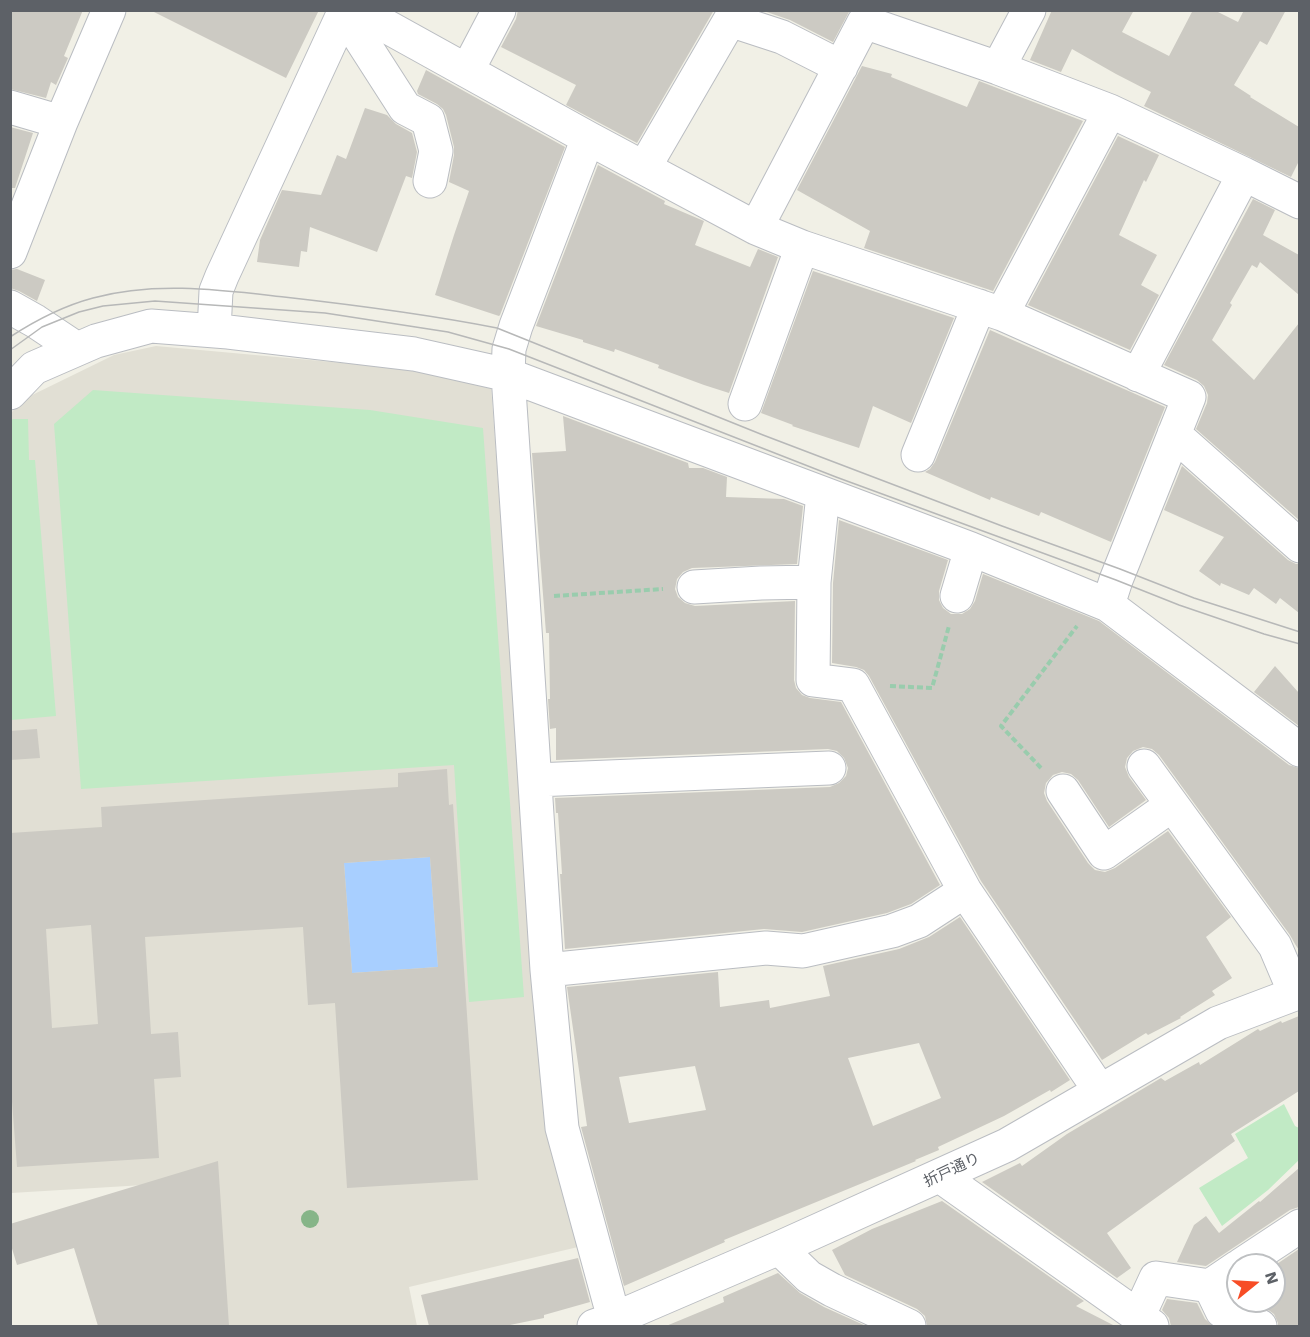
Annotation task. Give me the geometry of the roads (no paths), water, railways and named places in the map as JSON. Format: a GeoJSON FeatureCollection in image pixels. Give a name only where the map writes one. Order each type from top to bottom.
{"type":"FeatureCollection","features":[{"type":"Feature","properties":{"kind":"street"},"geometry":{"type":"LineString","coordinates":[[10,252],[61,122],[109,10]]}},
{"type":"Feature","properties":{"kind":"street"},"geometry":{"type":"LineString","coordinates":[[467,71],[499,10]]}},
{"type":"Feature","properties":{"kind":"street"},"geometry":{"type":"LineString","coordinates":[[998,68],[1029,10]]}},
{"type":"Feature","properties":{"kind":"street"},"geometry":{"type":"LineString","coordinates":[[349,11],[394,20],[467,71],[756,228],[802,247],[990,310],[1189,397],[1116,580],[1102,603]]}},
{"type":"Feature","properties":{"kind":"street"},"geometry":{"type":"LineString","coordinates":[[349,11],[405,108],[428,120],[436,151],[430,181]]}},
{"type":"Feature","properties":{"kind":"street"},"geometry":{"type":"LineString","coordinates":[[214,331],[216,291],[222,276],[349,11]]}},
{"type":"Feature","properties":{"kind":"street"},"geometry":{"type":"LineString","coordinates":[[644,168],[722,15],[782,37],[841,66]]}},
{"type":"Feature","properties":{"kind":"street"},"geometry":{"type":"LineString","coordinates":[[756,228],[864,22],[998,68],[1110,111],[1299,202]]}},
{"type":"Feature","properties":{"kind":"street"},"geometry":{"type":"LineString","coordinates":[[10,107],[61,122]]}},
{"type":"Feature","properties":{"kind":"street"},"geometry":{"type":"LineString","coordinates":[[918,455],[990,310],[1110,111]]}},
{"type":"Feature","properties":{"kind":"street"},"geometry":{"type":"LineString","coordinates":[[588,138],[516,326],[509,349],[508,375],[546,970],[562,1128],[607,1324]]}},
{"type":"Feature","properties":{"kind":"street"},"geometry":{"type":"LineString","coordinates":[[1138,375],[1244,174]]}},
{"type":"Feature","properties":{"kind":"street"},"geometry":{"type":"LineString","coordinates":[[745,404],[802,247]]}},
{"type":"Feature","properties":{"kind":"street"},"geometry":{"type":"LineString","coordinates":[[10,307],[77,349]]}},
{"type":"Feature","properties":{"kind":"street"},"geometry":{"type":"LineString","coordinates":[[10,393],[34,368],[96,341],[151,326],[414,354],[508,375],[971,549],[1102,603],[1299,750]]}},
{"type":"Feature","properties":{"kind":"street"},"geometry":{"type":"LineString","coordinates":[[1174,434],[1299,546]]}},
{"type":"Feature","properties":{"kind":"street"},"geometry":{"type":"LineString","coordinates":[[823,494],[814,582],[813,681],[853,685],[965,891],[1100,1091]]}},
{"type":"Feature","properties":{"kind":"street"},"geometry":{"type":"LineString","coordinates":[[957,596],[971,549]]}},
{"type":"Feature","properties":{"kind":"street"},"geometry":{"type":"LineString","coordinates":[[694,587],[814,582]]}},
{"type":"Feature","properties":{"kind":"street"},"geometry":{"type":"LineString","coordinates":[[1144,766],[1275,946],[1297,992]]}},
{"type":"Feature","properties":{"kind":"street"},"geometry":{"type":"LineString","coordinates":[[535,780],[829,768]]}},
{"type":"Feature","properties":{"kind":"street"},"geometry":{"type":"LineString","coordinates":[[1063,790],[1104,853],[1172,805]]}},
{"type":"Feature","properties":{"kind":"street"},"geometry":{"type":"LineString","coordinates":[[546,970],[766,948],[803,951],[892,931],[919,921],[965,891]]}},
{"type":"Feature","properties":{"kind":"street","name":"折戸通り"},"geometry":{"type":"LineString","coordinates":[[607,1324],[1007,1145],[1218,1023],[1297,992]]}},
{"type":"Feature","properties":{"kind":"street"},"geometry":{"type":"LineString","coordinates":[[940,1176],[1145,1322],[1156,1278],[1210,1286],[1226,1275]]}},
{"type":"Feature","properties":{"kind":"street"},"geometry":{"type":"LineString","coordinates":[[1259,1253],[1299,1226]]}},
{"type":"Feature","properties":{"kind":"street"},"geometry":{"type":"LineString","coordinates":[[779,1248],[809,1277],[909,1326]]}},
{"type":"Feature","properties":{"kind":"street"},"geometry":{"type":"LineString","coordinates":[[1210,1286],[1222,1311],[1260,1326]]}},
{"type":"Feature","properties":{"kind":"water"},"geometry":{"type":"Polygon","coordinates":[[[430,857],[438,967],[352,973],[344,863],[430,857]]]}},
{"type":"Feature","properties":{"kind":"tram line"},"geometry":{"type":"LineString","coordinates":[[10,337],[50,314],[82,301],[116,293],[164,288],[188,288],[311,300],[417,314],[497,328],[763,435],[1002,526],[1194,598],[1300,632]]}},
{"type":"Feature","properties":{"kind":"tram line"},"geometry":{"type":"LineString","coordinates":[[10,350],[42,327],[79,312],[103,306],[155,301],[325,313],[448,332],[509,349],[836,477],[1179,605],[1300,644]]}}]}
